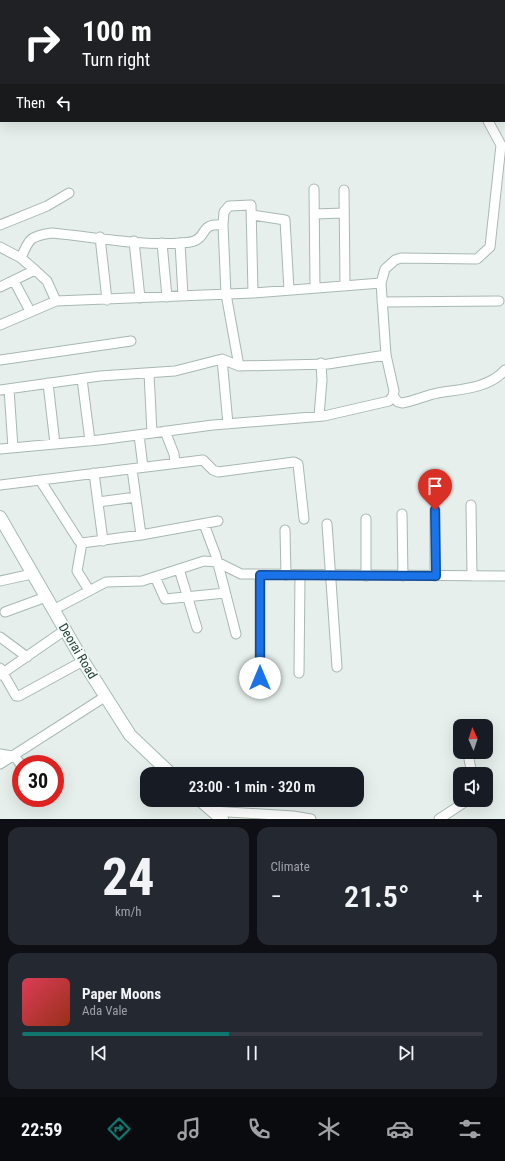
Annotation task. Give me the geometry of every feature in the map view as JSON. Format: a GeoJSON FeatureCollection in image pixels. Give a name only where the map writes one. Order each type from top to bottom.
{"type":"FeatureCollection","features":[{"type":"Feature","properties":{"kind":"street"},"geometry":{"type":"LineString","coordinates":[[489,122],[503,146],[502,176],[490,247],[485,253],[477,258],[401,258],[395,260],[385,269],[381,283],[382,302],[386,355],[393,396],[398,402],[402,403],[438,393],[461,390],[490,381],[500,376],[505,370]]}},
{"type":"Feature","properties":{"kind":"street"},"geometry":{"type":"LineString","coordinates":[[314,189],[315,288]]}},
{"type":"Feature","properties":{"kind":"street"},"geometry":{"type":"LineString","coordinates":[[344,190],[345,286]]}},
{"type":"Feature","properties":{"kind":"street"},"geometry":{"type":"LineString","coordinates":[[0,225],[47,206],[69,193]]}},
{"type":"Feature","properties":{"kind":"street"},"geometry":{"type":"LineString","coordinates":[[239,366],[226,294],[223,225],[224,212],[229,206],[251,205],[253,293]]}},
{"type":"Feature","properties":{"kind":"street"},"geometry":{"type":"LineString","coordinates":[[315,214],[344,213]]}},
{"type":"Feature","properties":{"kind":"street"},"geometry":{"type":"LineString","coordinates":[[252,215],[285,220],[289,290]]}},
{"type":"Feature","properties":{"kind":"street"},"geometry":{"type":"LineString","coordinates":[[20,258],[27,242],[36,235],[52,233],[134,241],[180,243],[194,242],[206,227],[214,224],[223,225]]}},
{"type":"Feature","properties":{"kind":"street"},"geometry":{"type":"LineString","coordinates":[[100,237],[106,300]]}},
{"type":"Feature","properties":{"kind":"street"},"geometry":{"type":"LineString","coordinates":[[134,241],[140,298]]}},
{"type":"Feature","properties":{"kind":"street"},"geometry":{"type":"LineString","coordinates":[[162,243],[166,297]]}},
{"type":"Feature","properties":{"kind":"street"},"geometry":{"type":"LineString","coordinates":[[180,243],[183,296]]}},
{"type":"Feature","properties":{"kind":"street"},"geometry":{"type":"LineString","coordinates":[[0,247],[20,258],[47,281],[56,301]]}},
{"type":"Feature","properties":{"kind":"street"},"geometry":{"type":"LineString","coordinates":[[0,287],[35,270]]}},
{"type":"Feature","properties":{"kind":"street"},"geometry":{"type":"LineString","coordinates":[[14,281],[30,311]]}},
{"type":"Feature","properties":{"kind":"street"},"geometry":{"type":"LineString","coordinates":[[0,325],[56,301],[253,293],[381,283]]}},
{"type":"Feature","properties":{"kind":"street"},"geometry":{"type":"LineString","coordinates":[[382,302],[499,301]]}},
{"type":"Feature","properties":{"kind":"street"},"geometry":{"type":"LineString","coordinates":[[0,360],[131,342]]}},
{"type":"Feature","properties":{"kind":"street"},"geometry":{"type":"LineString","coordinates":[[13,448],[5,390],[82,378],[175,371],[222,359],[239,366],[321,364],[386,355]]}},
{"type":"Feature","properties":{"kind":"street"},"geometry":{"type":"LineString","coordinates":[[222,359],[228,424]]}},
{"type":"Feature","properties":{"kind":"street"},"geometry":{"type":"LineString","coordinates":[[319,416],[322,380],[321,364]]}},
{"type":"Feature","properties":{"kind":"street"},"geometry":{"type":"LineString","coordinates":[[149,373],[152,433]]}},
{"type":"Feature","properties":{"kind":"street"},"geometry":{"type":"LineString","coordinates":[[82,378],[90,441]]}},
{"type":"Feature","properties":{"kind":"street"},"geometry":{"type":"LineString","coordinates":[[48,383],[55,444]]}},
{"type":"Feature","properties":{"kind":"street"},"geometry":{"type":"LineString","coordinates":[[0,449],[90,441],[228,424],[319,416],[389,401],[393,396]]}},
{"type":"Feature","properties":{"kind":"street"},"geometry":{"type":"LineString","coordinates":[[165,431],[174,454],[175,463]]}},
{"type":"Feature","properties":{"kind":"street"},"geometry":{"type":"LineString","coordinates":[[140,435],[143,467]]}},
{"type":"Feature","properties":{"kind":"street"},"geometry":{"type":"LineString","coordinates":[[0,485],[203,460],[213,470],[218,472],[296,462],[298,464],[304,519]]}},
{"type":"Feature","properties":{"kind":"street"},"geometry":{"type":"LineString","coordinates":[[132,468],[141,535]]}},
{"type":"Feature","properties":{"kind":"street"},"geometry":{"type":"LineString","coordinates":[[94,473],[102,541]]}},
{"type":"Feature","properties":{"kind":"street"},"geometry":{"type":"LineString","coordinates":[[40,480],[79,541],[82,543],[218,522]]}},
{"type":"Feature","properties":{"kind":"street"},"geometry":{"type":"LineString","coordinates":[[98,502],[136,497]]}},
{"type":"Feature","properties":{"kind":"street"},"geometry":{"type":"LineString","coordinates":[[471,505],[472,576]]}},
{"type":"Feature","properties":{"kind":"street"},"geometry":{"type":"LineString","coordinates":[[435,510],[436,576]]}},
{"type":"Feature","properties":{"kind":"street"},"geometry":{"type":"LineString","coordinates":[[402,514],[403,576]]}},
{"type":"Feature","properties":{"kind":"street","name":"Deorai Road"},"geometry":{"type":"LineString","coordinates":[[0,517],[83,661],[130,735],[164,767]]}},
{"type":"Feature","properties":{"kind":"street"},"geometry":{"type":"LineString","coordinates":[[366,519],[366,576]]}},
{"type":"Feature","properties":{"kind":"street"},"geometry":{"type":"LineString","coordinates":[[204,524],[217,562],[236,634]]}},
{"type":"Feature","properties":{"kind":"street"},"geometry":{"type":"LineString","coordinates":[[327,524],[337,667]]}},
{"type":"Feature","properties":{"kind":"street"},"geometry":{"type":"LineString","coordinates":[[285,530],[286,575]]}},
{"type":"Feature","properties":{"kind":"street"},"geometry":{"type":"LineString","coordinates":[[82,543],[77,571],[89,590]]}},
{"type":"Feature","properties":{"kind":"street"},"geometry":{"type":"LineString","coordinates":[[54,610],[106,582],[138,582],[204,561],[217,562],[241,574],[260,575],[505,576]]}},
{"type":"Feature","properties":{"kind":"street"},"geometry":{"type":"LineString","coordinates":[[179,569],[197,628]]}},
{"type":"Feature","properties":{"kind":"street"},"geometry":{"type":"LineString","coordinates":[[0,581],[32,574]]}},
{"type":"Feature","properties":{"kind":"street"},"geometry":{"type":"LineString","coordinates":[[260,575],[260,678]]}},
{"type":"Feature","properties":{"kind":"street"},"geometry":{"type":"LineString","coordinates":[[299,673],[300,576]]}},
{"type":"Feature","properties":{"kind":"street"},"geometry":{"type":"LineString","coordinates":[[155,577],[165,598],[188,597],[225,592]]}},
{"type":"Feature","properties":{"kind":"street"},"geometry":{"type":"LineString","coordinates":[[5,612],[46,597]]}},
{"type":"Feature","properties":{"kind":"street"},"geometry":{"type":"LineString","coordinates":[[65,630],[27,657],[1,672],[16,696],[19,696],[83,661]]}},
{"type":"Feature","properties":{"kind":"street"},"geometry":{"type":"LineString","coordinates":[[0,637],[27,657]]}},
{"type":"Feature","properties":{"kind":"street"},"geometry":{"type":"LineString","coordinates":[[15,755],[106,696]]}},
{"type":"Feature","properties":{"kind":"street"},"geometry":{"type":"LineString","coordinates":[[0,754],[12,756]]}},
{"type":"Feature","properties":{"kind":"street"},"geometry":{"type":"LineString","coordinates":[[0,764],[12,757]]}},
{"type":"Feature","properties":{"kind":"street"},"geometry":{"type":"LineString","coordinates":[[469,759],[471,767]]}},
{"type":"Feature","properties":{"kind":"street"},"geometry":{"type":"LineString","coordinates":[[208,807],[222,819]]}},
{"type":"Feature","properties":{"kind":"street"},"geometry":{"type":"LineString","coordinates":[[439,819],[457,807]]}},
{"type":"Feature","properties":{"kind":"street"},"geometry":{"type":"LineString","coordinates":[[212,811],[293,816],[311,819]]}},
{"type":"Feature","properties":{"kind":"route"},"geometry":{"type":"LineString","coordinates":[[260,678],[260,575],[436,576],[435,510]]}}]}
